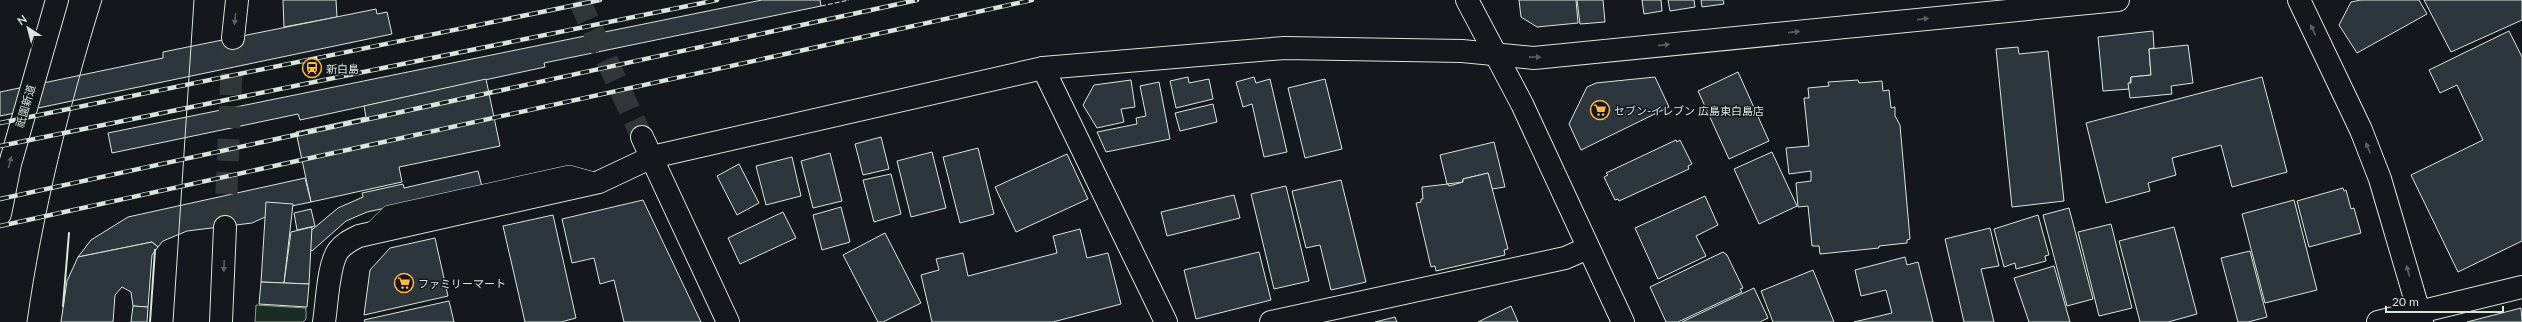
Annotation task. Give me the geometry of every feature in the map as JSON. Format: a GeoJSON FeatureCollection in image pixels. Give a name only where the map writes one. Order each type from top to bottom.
{"type":"FeatureCollection","features":[{"type":"Feature","properties":{"kind":"main road","name":"祇園新道"},"geometry":{"type":"LineString","coordinates":[[0,214],[10,164],[57,0]]}},
{"type":"Feature","properties":{"kind":"main road"},"geometry":{"type":"LineString","coordinates":[[233,38],[237,0]]}},
{"type":"Feature","properties":{"kind":"main road"},"geometry":{"type":"LineString","coordinates":[[1467,0],[1496,54],[1623,322]]}},
{"type":"Feature","properties":{"kind":"main road"},"geometry":{"type":"LineString","coordinates":[[324,322],[333,263],[338,251],[346,243],[368,235],[599,182],[652,158],[1043,68],[1284,48],[1462,51],[1534,58],[2118,0]]}},
{"type":"Feature","properties":{"kind":"main road"},"geometry":{"type":"LineString","coordinates":[[2299,0],[2361,130],[2380,178],[2421,317]]}},
{"type":"Feature","properties":{"kind":"main road"},"geometry":{"type":"LineString","coordinates":[[1043,68],[1166,322]]}},
{"type":"Feature","properties":{"kind":"main road"},"geometry":{"type":"LineString","coordinates":[[642,137],[728,322]]}},
{"type":"Feature","properties":{"kind":"main road"},"geometry":{"type":"LineString","coordinates":[[222,322],[225,227]]}},
{"type":"Feature","properties":{"kind":"main road"},"geometry":{"type":"LineString","coordinates":[[1271,322],[1566,258],[1588,248]]}},
{"type":"Feature","properties":{"kind":"main road"},"geometry":{"type":"LineString","coordinates":[[2378,322],[2421,317],[2522,287]]}},
{"type":"Feature","properties":{"kind":"green space"},"geometry":{"type":"Polygon","coordinates":[[[256,305],[306,308],[306,319],[303,322],[255,322],[256,305]]]}},
{"type":"Feature","properties":{"kind":"building"},"geometry":{"type":"Polygon","coordinates":[[[283,0],[336,0],[337,17],[284,27],[283,0]]]}},
{"type":"Feature","properties":{"kind":"building"},"geometry":{"type":"Polygon","coordinates":[[[762,0],[820,0],[821,6],[544,63],[545,67],[300,120],[298,114],[112,153],[108,133],[762,0]]]}},
{"type":"Feature","properties":{"kind":"building"},"geometry":{"type":"Polygon","coordinates":[[[1519,0],[1576,0],[1578,23],[1537,27],[1521,17],[1519,0]]]}},
{"type":"Feature","properties":{"kind":"building"},"geometry":{"type":"Polygon","coordinates":[[[1577,0],[1603,0],[1605,22],[1580,24],[1577,0]]]}},
{"type":"Feature","properties":{"kind":"building"},"geometry":{"type":"Polygon","coordinates":[[[1642,0],[1661,0],[1662,11],[1644,14],[1642,0]]]}},
{"type":"Feature","properties":{"kind":"building"},"geometry":{"type":"Polygon","coordinates":[[[1668,0],[1694,0],[1695,7],[1670,11],[1668,0]]]}},
{"type":"Feature","properties":{"kind":"building"},"geometry":{"type":"Polygon","coordinates":[[[1701,0],[1723,0],[1724,4],[1702,7],[1701,0]]]}},
{"type":"Feature","properties":{"kind":"building"},"geometry":{"type":"Polygon","coordinates":[[[2361,0],[2419,0],[2427,14],[2357,53],[2339,25],[2351,2],[2361,0]]]}},
{"type":"Feature","properties":{"kind":"building"},"geometry":{"type":"Polygon","coordinates":[[[2424,0],[2522,0],[2522,20],[2451,52],[2424,0]]]}},
{"type":"Feature","properties":{"kind":"building"},"geometry":{"type":"Polygon","coordinates":[[[376,9],[377,14],[387,12],[392,34],[0,116],[0,92],[163,58],[163,52],[376,9]]]}},
{"type":"Feature","properties":{"kind":"building"},"geometry":{"type":"Polygon","coordinates":[[[2153,31],[2154,48],[2149,49],[2151,75],[2131,77],[2129,89],[2103,91],[2098,37],[2153,31]]]}},
{"type":"Feature","properties":{"kind":"building"},"geometry":{"type":"Polygon","coordinates":[[[2509,31],[2522,57],[2522,241],[2458,272],[2411,175],[2483,140],[2457,85],[2440,93],[2429,70],[2509,31]]]}},
{"type":"Feature","properties":{"kind":"building"},"geometry":{"type":"Polygon","coordinates":[[[2188,45],[2193,83],[2171,86],[2172,94],[2130,98],[2128,83],[2131,83],[2131,77],[2151,75],[2149,49],[2188,45]]]}},
{"type":"Feature","properties":{"kind":"building"},"geometry":{"type":"Polygon","coordinates":[[[2018,47],[2019,54],[2048,51],[2064,201],[2012,207],[1996,49],[2018,47]]]}},
{"type":"Feature","properties":{"kind":"building"},"geometry":{"type":"Polygon","coordinates":[[[1738,72],[1769,141],[1729,159],[1698,91],[1738,72]]]}},
{"type":"Feature","properties":{"kind":"building"},"geometry":{"type":"Polygon","coordinates":[[[1188,77],[1189,83],[1209,79],[1213,99],[1176,108],[1170,81],[1188,77]]]}},
{"type":"Feature","properties":{"kind":"building"},"geometry":{"type":"Polygon","coordinates":[[[1254,77],[1256,83],[1270,79],[1287,152],[1264,157],[1252,104],[1243,107],[1236,82],[1254,77]]]}},
{"type":"Feature","properties":{"kind":"building"},"geometry":{"type":"Polygon","coordinates":[[[1655,77],[1669,107],[1581,150],[1569,124],[1587,87],[1596,83],[1655,77]]]}},
{"type":"Feature","properties":{"kind":"building"},"geometry":{"type":"Polygon","coordinates":[[[2262,77],[2287,172],[2232,187],[2221,145],[2172,158],[2176,175],[2148,183],[2150,191],[2106,203],[2086,123],[2262,77]]]}},
{"type":"Feature","properties":{"kind":"building"},"geometry":{"type":"Polygon","coordinates":[[[486,79],[500,146],[399,167],[402,182],[311,202],[296,132],[366,117],[364,106],[486,79]]]}},
{"type":"Feature","properties":{"kind":"building"},"geometry":{"type":"Polygon","coordinates":[[[1325,79],[1342,149],[1305,158],[1288,88],[1325,79]]]}},
{"type":"Feature","properties":{"kind":"building"},"geometry":{"type":"Polygon","coordinates":[[[1131,80],[1135,107],[1121,109],[1124,122],[1097,128],[1083,105],[1094,85],[1131,80]]]}},
{"type":"Feature","properties":{"kind":"building"},"geometry":{"type":"Polygon","coordinates":[[[1858,80],[1859,83],[1882,81],[1883,91],[1889,90],[1891,108],[1895,107],[1895,116],[1900,125],[1910,239],[1907,240],[1907,243],[1879,246],[1879,248],[1820,254],[1819,246],[1812,246],[1808,206],[1798,207],[1796,183],[1811,181],[1811,171],[1789,174],[1786,148],[1809,146],[1804,98],[1809,98],[1808,88],[1829,86],[1828,82],[1858,80]]]}},
{"type":"Feature","properties":{"kind":"building"},"geometry":{"type":"Polygon","coordinates":[[[1159,82],[1170,139],[1106,152],[1097,132],[1137,124],[1136,118],[1146,116],[1140,86],[1159,82]]]}},
{"type":"Feature","properties":{"kind":"building"},"geometry":{"type":"Polygon","coordinates":[[[1213,104],[1217,122],[1180,131],[1175,113],[1213,104]]]}},
{"type":"Feature","properties":{"kind":"building"},"geometry":{"type":"Polygon","coordinates":[[[881,137],[889,169],[863,175],[855,144],[881,137]]]}},
{"type":"Feature","properties":{"kind":"building"},"geometry":{"type":"Polygon","coordinates":[[[1676,140],[1677,142],[1680,140],[1692,164],[1688,166],[1689,169],[1619,201],[1618,199],[1615,200],[1604,177],[1608,175],[1606,173],[1676,140]]]}},
{"type":"Feature","properties":{"kind":"building"},"geometry":{"type":"Polygon","coordinates":[[[1494,142],[1505,187],[1492,189],[1488,173],[1463,179],[1463,182],[1447,184],[1440,155],[1494,142]]]}},
{"type":"Feature","properties":{"kind":"building"},"geometry":{"type":"Polygon","coordinates":[[[978,148],[994,214],[960,223],[943,157],[978,148]]]}},
{"type":"Feature","properties":{"kind":"building"},"geometry":{"type":"Polygon","coordinates":[[[932,152],[946,208],[911,217],[897,161],[932,152]]]}},
{"type":"Feature","properties":{"kind":"building"},"geometry":{"type":"Polygon","coordinates":[[[1772,152],[1797,206],[1759,224],[1734,169],[1772,152]]]}},
{"type":"Feature","properties":{"kind":"building"},"geometry":{"type":"Polygon","coordinates":[[[830,153],[842,201],[813,208],[801,161],[830,153]]]}},
{"type":"Feature","properties":{"kind":"building"},"geometry":{"type":"Polygon","coordinates":[[[1067,154],[1088,199],[1016,232],[995,187],[1067,154]]]}},
{"type":"Feature","properties":{"kind":"building"},"geometry":{"type":"Polygon","coordinates":[[[792,157],[801,196],[766,205],[756,166],[792,157]]]}},
{"type":"Feature","properties":{"kind":"building"},"geometry":{"type":"Polygon","coordinates":[[[739,164],[759,203],[737,215],[717,176],[739,164]]]}},
{"type":"Feature","properties":{"kind":"building"},"geometry":{"type":"Polygon","coordinates":[[[478,171],[482,187],[367,212],[346,221],[312,251],[301,239],[338,208],[363,197],[362,193],[403,184],[404,188],[478,171]]]}},
{"type":"Feature","properties":{"kind":"building"},"geometry":{"type":"Polygon","coordinates":[[[1488,173],[1508,249],[1504,250],[1505,255],[1436,271],[1435,266],[1431,267],[1416,203],[1421,202],[1421,199],[1423,199],[1422,187],[1448,184],[1449,186],[1463,182],[1463,179],[1488,173]]]}},
{"type":"Feature","properties":{"kind":"building"},"geometry":{"type":"Polygon","coordinates":[[[891,174],[901,214],[874,222],[863,180],[891,174]]]}},
{"type":"Feature","properties":{"kind":"building"},"geometry":{"type":"Polygon","coordinates":[[[305,178],[311,202],[287,207],[252,223],[187,231],[163,241],[158,247],[152,242],[78,257],[91,240],[128,217],[305,178]]]}},
{"type":"Feature","properties":{"kind":"building"},"geometry":{"type":"Polygon","coordinates":[[[1341,180],[1366,282],[1331,290],[1320,245],[1306,248],[1292,191],[1341,180]]]}},
{"type":"Feature","properties":{"kind":"building"},"geometry":{"type":"Polygon","coordinates":[[[1286,186],[1309,281],[1274,289],[1251,194],[1286,186]]]}},
{"type":"Feature","properties":{"kind":"building"},"geometry":{"type":"Polygon","coordinates":[[[2343,188],[2344,191],[2346,190],[2351,209],[2354,208],[2361,233],[2309,247],[2297,201],[2343,188]]]}},
{"type":"Feature","properties":{"kind":"building"},"geometry":{"type":"Polygon","coordinates":[[[1234,195],[1240,218],[1167,236],[1161,212],[1234,195]]]}},
{"type":"Feature","properties":{"kind":"building"},"geometry":{"type":"Polygon","coordinates":[[[1705,196],[1718,225],[1696,236],[1706,256],[1658,279],[1635,228],[1705,196]]]}},
{"type":"Feature","properties":{"kind":"building"},"geometry":{"type":"Polygon","coordinates":[[[643,200],[701,322],[624,322],[614,280],[600,284],[594,258],[572,263],[562,219],[643,200]]]}},
{"type":"Feature","properties":{"kind":"building"},"geometry":{"type":"Polygon","coordinates":[[[2294,200],[2317,290],[2265,303],[2242,214],[2294,200]]]}},
{"type":"Feature","properties":{"kind":"building"},"geometry":{"type":"Polygon","coordinates":[[[266,202],[293,204],[284,283],[261,282],[266,202]]]}},
{"type":"Feature","properties":{"kind":"building"},"geometry":{"type":"Polygon","coordinates":[[[841,207],[850,242],[822,250],[813,215],[841,207]]]}},
{"type":"Feature","properties":{"kind":"building"},"geometry":{"type":"Polygon","coordinates":[[[2069,208],[2093,299],[2067,306],[2043,215],[2069,208]]]}},
{"type":"Feature","properties":{"kind":"building"},"geometry":{"type":"Polygon","coordinates":[[[311,209],[315,226],[297,230],[294,213],[311,209]]]}},
{"type":"Feature","properties":{"kind":"building"},"geometry":{"type":"Polygon","coordinates":[[[783,212],[796,238],[740,264],[728,238],[783,212]]]}},
{"type":"Feature","properties":{"kind":"building"},"geometry":{"type":"Polygon","coordinates":[[[553,215],[576,318],[561,322],[525,322],[503,226],[553,215]]]}},
{"type":"Feature","properties":{"kind":"building"},"geometry":{"type":"Polygon","coordinates":[[[2038,215],[2049,255],[2045,256],[2046,261],[2016,269],[2015,263],[2004,267],[1994,229],[2038,215]]]}},
{"type":"Feature","properties":{"kind":"building"},"geometry":{"type":"Polygon","coordinates":[[[2111,224],[2132,308],[2099,316],[2078,232],[2111,224]]]}},
{"type":"Feature","properties":{"kind":"building"},"geometry":{"type":"Polygon","coordinates":[[[312,227],[309,284],[284,283],[291,232],[312,227]]]}},
{"type":"Feature","properties":{"kind":"building"},"geometry":{"type":"Polygon","coordinates":[[[2174,227],[2197,314],[2168,322],[2140,322],[2119,241],[2174,227]]]}},
{"type":"Feature","properties":{"kind":"building"},"geometry":{"type":"Polygon","coordinates":[[[1990,228],[1999,266],[1981,269],[1994,322],[1964,322],[1945,239],[1990,228]]]}},
{"type":"Feature","properties":{"kind":"building"},"geometry":{"type":"Polygon","coordinates":[[[1080,229],[1087,258],[1108,253],[1121,304],[1053,322],[932,322],[921,275],[939,270],[936,259],[963,253],[968,276],[1057,253],[1053,236],[1080,229]]]}},
{"type":"Feature","properties":{"kind":"building"},"geometry":{"type":"Polygon","coordinates":[[[885,233],[921,303],[883,322],[878,322],[843,255],[885,233]]]}},
{"type":"Feature","properties":{"kind":"building"},"geometry":{"type":"Polygon","coordinates":[[[435,238],[448,296],[364,315],[370,270],[390,248],[435,238]]]}},
{"type":"Feature","properties":{"kind":"building"},"geometry":{"type":"Polygon","coordinates":[[[152,242],[158,247],[152,255],[148,307],[133,306],[131,292],[122,287],[115,295],[113,322],[61,322],[67,281],[78,257],[152,242]]]}},
{"type":"Feature","properties":{"kind":"building"},"geometry":{"type":"Polygon","coordinates":[[[2250,251],[2267,317],[2248,322],[2238,322],[2221,258],[2250,251]]]}},
{"type":"Feature","properties":{"kind":"building"},"geometry":{"type":"Polygon","coordinates":[[[1259,252],[1271,300],[1196,319],[1184,270],[1259,252]]]}},
{"type":"Feature","properties":{"kind":"building"},"geometry":{"type":"Polygon","coordinates":[[[1723,252],[1727,255],[1743,288],[1740,289],[1742,292],[1678,322],[1666,322],[1650,287],[1723,252]]]}},
{"type":"Feature","properties":{"kind":"building"},"geometry":{"type":"Polygon","coordinates":[[[1905,257],[1907,265],[1918,262],[1933,322],[1854,322],[1892,313],[1886,290],[1861,296],[1855,270],[1905,257]]]}},
{"type":"Feature","properties":{"kind":"building"},"geometry":{"type":"Polygon","coordinates":[[[2054,266],[2070,322],[2029,322],[2014,278],[2054,266]]]}},
{"type":"Feature","properties":{"kind":"building"},"geometry":{"type":"Polygon","coordinates":[[[1813,270],[1834,322],[1773,322],[1761,291],[1813,270]]]}},
{"type":"Feature","properties":{"kind":"building"},"geometry":{"type":"Polygon","coordinates":[[[261,282],[309,284],[307,307],[259,304],[261,282]]]}},
{"type":"Feature","properties":{"kind":"building"},"geometry":{"type":"Polygon","coordinates":[[[1754,288],[1768,318],[1760,322],[1682,322],[1754,288]]]}},
{"type":"Feature","properties":{"kind":"building"},"geometry":{"type":"Polygon","coordinates":[[[449,301],[454,322],[365,322],[364,320],[449,301]]]}},
{"type":"Feature","properties":{"kind":"building"},"geometry":{"type":"Polygon","coordinates":[[[133,306],[148,307],[147,322],[131,322],[133,306]]]}},
{"type":"Feature","properties":{"kind":"building"},"geometry":{"type":"Polygon","coordinates":[[[1511,306],[1518,322],[1478,322],[1511,306]]]}},
{"type":"Feature","properties":{"kind":"building"},"geometry":{"type":"Polygon","coordinates":[[[2521,308],[2522,322],[2467,322],[2521,308]]]}},
{"type":"Feature","properties":{"kind":"building"},"geometry":{"type":"Polygon","coordinates":[[[1395,317],[1397,322],[1375,322],[1395,317]]]}},
{"type":"Feature","properties":{"kind":"tunnel"},"geometry":{"type":"LineString","coordinates":[[579,0],[642,137]]}},
{"type":"Feature","properties":{"kind":"tunnel"},"geometry":{"type":"LineString","coordinates":[[225,227],[233,38]]}},
{"type":"Feature","properties":{"kind":"tram line"},"geometry":{"type":"LineString","coordinates":[[27,322],[33,282],[58,160],[68,119],[102,0]]}},
{"type":"Feature","properties":{"kind":"tram line"},"geometry":{"type":"LineString","coordinates":[[173,322],[194,0]]}},
{"type":"Feature","properties":{"kind":"railway"},"geometry":{"type":"LineString","coordinates":[[0,123],[600,0]]}},
{"type":"Feature","properties":{"kind":"railway"},"geometry":{"type":"LineString","coordinates":[[0,146],[717,0]]}},
{"type":"Feature","properties":{"kind":"railway"},"geometry":{"type":"LineString","coordinates":[[0,199],[917,0]]}},
{"type":"Feature","properties":{"kind":"railway"},"geometry":{"type":"LineString","coordinates":[[0,226],[1032,0]]}},
{"type":"Feature","properties":{"kind":"fence"},"geometry":{"type":"LineString","coordinates":[[821,6],[849,0]]}},
{"type":"Feature","properties":{"kind":"wall"},"geometry":{"type":"LineString","coordinates":[[63,306],[69,233]]}},
{"type":"Feature","properties":{"kind":"wall"},"geometry":{"type":"LineString","coordinates":[[150,322],[155,250]]}},
{"type":"Feature","properties":{"kind":"place","name":"新白島"},"geometry":{"type":"Point","coordinates":[312,68]}},
{"type":"Feature","properties":{"kind":"place","name":"セブン-イレブン 広島東白島店"},"geometry":{"type":"Point","coordinates":[1600,110]}},
{"type":"Feature","properties":{"kind":"place","name":"ファミリーマート"},"geometry":{"type":"Point","coordinates":[404,283]}}]}
